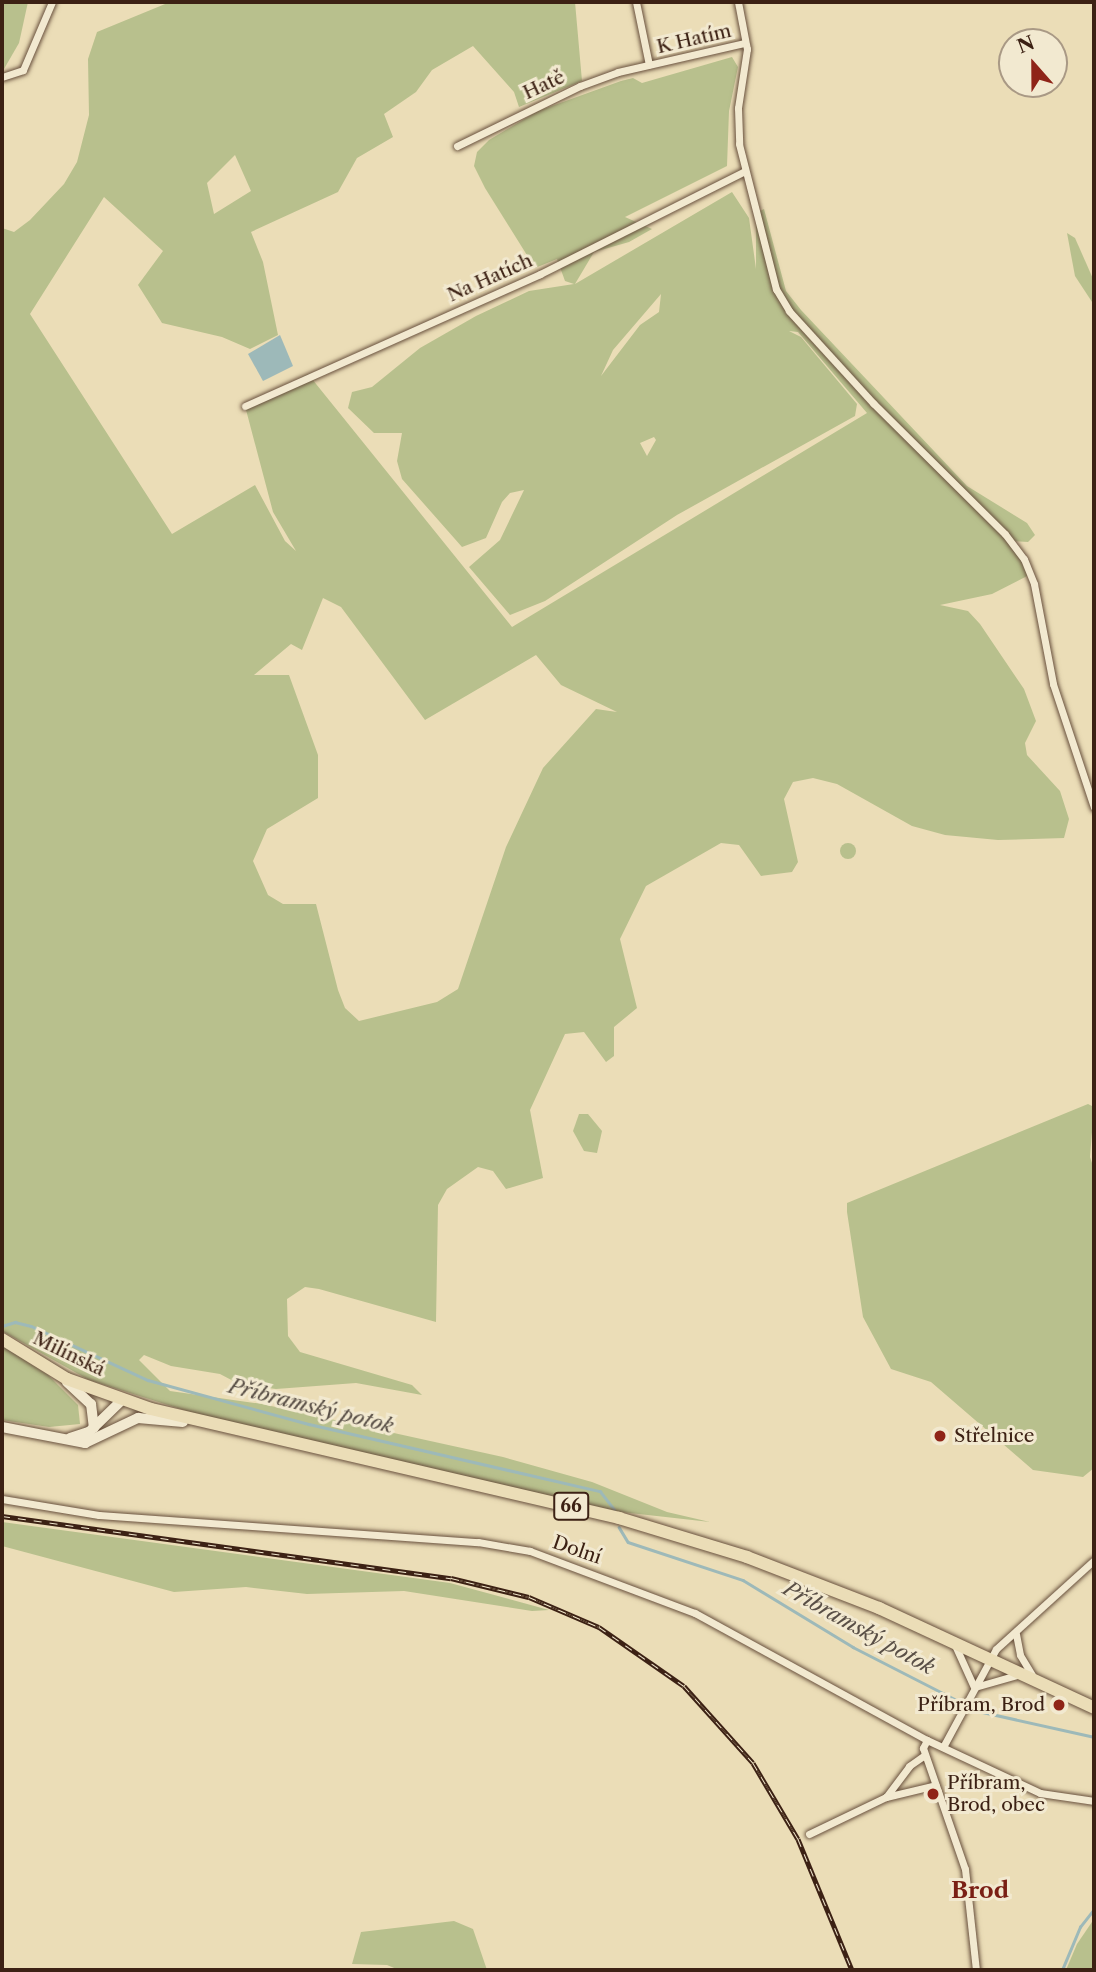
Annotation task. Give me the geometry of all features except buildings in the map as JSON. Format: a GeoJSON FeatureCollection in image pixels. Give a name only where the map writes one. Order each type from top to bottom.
{"type":"FeatureCollection","features":[{"type":"Feature","properties":{"kind":"main road","name":"Milínská"},"geometry":{"type":"LineString","coordinates":[[2,1339],[51,1371],[122,1400]]}},
{"type":"Feature","properties":{"kind":"main road","name":"66"},"geometry":{"type":"LineString","coordinates":[[122,1400],[671,1532],[817,1582],[954,1642],[1094,1708]]}},
{"type":"Feature","properties":{"kind":"street"},"geometry":{"type":"LineString","coordinates":[[2,77],[23,70],[52,2]]}},
{"type":"Feature","properties":{"kind":"street"},"geometry":{"type":"LineString","coordinates":[[636,2],[649,65]]}},
{"type":"Feature","properties":{"kind":"street","name":"K Hatím"},"geometry":{"type":"LineString","coordinates":[[649,65],[745,43],[738,2]]}},
{"type":"Feature","properties":{"kind":"street"},"geometry":{"type":"LineString","coordinates":[[745,43],[737,126],[745,171],[771,273],[789,311],[908,441],[1005,534],[1024,559],[1034,584],[1053,684],[1094,807]]}},
{"type":"Feature","properties":{"kind":"street","name":"Hatě"},"geometry":{"type":"LineString","coordinates":[[457,146],[580,86],[649,65]]}},
{"type":"Feature","properties":{"kind":"street","name":"Na Hatích"},"geometry":{"type":"LineString","coordinates":[[245,406],[540,274],[745,171]]}},
{"type":"Feature","properties":{"kind":"street"},"geometry":{"type":"LineString","coordinates":[[51,1371],[87,1398],[94,1428]]}},
{"type":"Feature","properties":{"kind":"street"},"geometry":{"type":"LineString","coordinates":[[60,1439],[79,1437],[94,1428],[122,1400]]}},
{"type":"Feature","properties":{"kind":"street"},"geometry":{"type":"LineString","coordinates":[[110,1431],[117,1422],[122,1400]]}},
{"type":"Feature","properties":{"kind":"street"},"geometry":{"type":"LineString","coordinates":[[2,1427],[85,1443],[138,1418],[205,1422]]}},
{"type":"Feature","properties":{"kind":"street","name":"Dolní"},"geometry":{"type":"LineString","coordinates":[[2,1499],[99,1515],[478,1542],[530,1551],[682,1608],[927,1740],[1040,1793],[1094,1801]]}},
{"type":"Feature","properties":{"kind":"street"},"geometry":{"type":"LineString","coordinates":[[943,1747],[989,1658],[1094,1560]]}},
{"type":"Feature","properties":{"kind":"street"},"geometry":{"type":"LineString","coordinates":[[974,1687],[1030,1677],[1020,1655],[1016,1634]]}},
{"type":"Feature","properties":{"kind":"street"},"geometry":{"type":"LineString","coordinates":[[954,1642],[974,1687]]}},
{"type":"Feature","properties":{"kind":"street"},"geometry":{"type":"LineString","coordinates":[[927,1740],[925,1755],[965,1869],[976,1970]]}},
{"type":"Feature","properties":{"kind":"street"},"geometry":{"type":"LineString","coordinates":[[886,1797],[909,1766],[925,1755]]}},
{"type":"Feature","properties":{"kind":"street"},"geometry":{"type":"LineString","coordinates":[[809,1834],[886,1797],[936,1785]]}},
{"type":"Feature","properties":{"kind":"green space"},"geometry":{"type":"Polygon","coordinates":[[[2,2],[28,2],[19,43],[4,69],[2,2]]]}},
{"type":"Feature","properties":{"kind":"green space"},"geometry":{"type":"Polygon","coordinates":[[[170,2],[575,2],[582,81],[519,107],[514,92],[473,46],[432,70],[416,92],[384,114],[393,137],[357,158],[338,192],[251,232],[263,262],[278,335],[250,349],[222,337],[162,323],[138,285],[163,251],[104,197],[30,314],[172,534],[255,485],[285,541],[296,551],[273,512],[245,406],[308,374],[512,627],[867,413],[798,332],[789,331],[801,337],[857,404],[855,416],[677,515],[545,601],[510,615],[469,567],[500,540],[524,490],[510,493],[502,502],[486,538],[462,547],[402,479],[397,461],[402,433],[374,433],[348,408],[352,392],[372,387],[420,348],[476,316],[529,291],[574,284],[565,281],[557,259],[535,268],[485,188],[474,166],[477,152],[489,140],[538,111],[621,81],[633,78],[642,83],[732,57],[738,67],[729,111],[727,166],[625,217],[652,229],[629,242],[594,252],[575,284],[732,192],[749,218],[756,269],[756,213],[764,209],[786,291],[801,310],[967,486],[1027,523],[1035,535],[1028,542],[1012,541],[1031,574],[992,594],[940,605],[968,611],[980,624],[1024,689],[1036,721],[1025,743],[1027,755],[1060,791],[1069,819],[1064,838],[998,840],[945,835],[912,826],[837,784],[813,778],[793,782],[784,799],[798,862],[792,872],[761,876],[739,845],[721,843],[646,886],[620,939],[637,1008],[614,1027],[614,1056],[606,1062],[584,1032],[565,1034],[530,1110],[543,1178],[506,1189],[493,1171],[478,1167],[447,1189],[438,1205],[436,1322],[319,1289],[305,1287],[287,1299],[288,1336],[300,1352],[412,1385],[422,1395],[356,1383],[276,1389],[239,1384],[220,1374],[171,1366],[144,1355],[139,1360],[170,1391],[262,1404],[503,1457],[592,1482],[667,1512],[710,1522],[621,1512],[206,1417],[89,1380],[2,1331],[2,228],[14,232],[30,220],[64,184],[77,162],[89,115],[88,59],[97,32],[170,2]],[[235,155],[207,183],[214,214],[251,191],[235,155]],[[661,294],[613,350],[601,376],[640,325],[659,312],[661,294]],[[654,437],[640,443],[647,456],[656,440],[654,437]],[[323,598],[302,650],[291,644],[254,675],[289,675],[318,755],[318,798],[267,829],[253,861],[268,895],[283,904],[316,904],[338,990],[345,1008],[359,1021],[437,1002],[458,989],[506,847],[543,768],[596,709],[617,712],[561,685],[536,655],[425,720],[341,607],[323,598]]]}},
{"type":"Feature","properties":{"kind":"green space"},"geometry":{"type":"Polygon","coordinates":[[[1067,233],[1075,238],[1094,281],[1094,305],[1075,276],[1067,233]]]}},
{"type":"Feature","properties":{"kind":"green space"},"geometry":{"type":"Polygon","coordinates":[[[848,843],[854,845],[854,857],[848,859],[842,857],[840,851],[842,845],[848,843]]]}},
{"type":"Feature","properties":{"kind":"green space"},"geometry":{"type":"Polygon","coordinates":[[[1088,1104],[1094,1107],[1090,1157],[1094,1169],[1094,1468],[1083,1477],[1033,1470],[931,1382],[891,1369],[863,1317],[847,1203],[1088,1104]]]}},
{"type":"Feature","properties":{"kind":"green space"},"geometry":{"type":"Polygon","coordinates":[[[579,1114],[588,1114],[602,1131],[597,1153],[584,1151],[573,1131],[579,1114]]]}},
{"type":"Feature","properties":{"kind":"green space"},"geometry":{"type":"Polygon","coordinates":[[[2,1346],[48,1375],[78,1405],[80,1424],[49,1427],[2,1420],[2,1346]]]}},
{"type":"Feature","properties":{"kind":"green space"},"geometry":{"type":"Polygon","coordinates":[[[2,1522],[450,1583],[549,1610],[532,1611],[404,1591],[307,1594],[246,1587],[174,1592],[2,1546],[2,1522]]]}},
{"type":"Feature","properties":{"kind":"green space"},"geometry":{"type":"Polygon","coordinates":[[[1094,1919],[1094,1970],[1066,1970],[1077,1944],[1094,1919]]]}},
{"type":"Feature","properties":{"kind":"green space"},"geometry":{"type":"Polygon","coordinates":[[[454,1921],[473,1929],[487,1970],[399,1970],[387,1965],[352,1964],[361,1932],[454,1921]]]}},
{"type":"Feature","properties":{"kind":"water"},"geometry":{"type":"Polygon","coordinates":[[[280,335],[293,366],[263,381],[248,354],[280,335]]]}},
{"type":"Feature","properties":{"kind":"waterway","name":"Příbramský potok"},"geometry":{"type":"LineString","coordinates":[[2,1326],[15,1322],[31,1326],[148,1380],[309,1424],[600,1491],[614,1509]]}},
{"type":"Feature","properties":{"kind":"waterway","name":"Příbramský potok"},"geometry":{"type":"LineString","coordinates":[[619,1527],[628,1542],[743,1580],[853,1647],[978,1711],[1094,1737]]}},
{"type":"Feature","properties":{"kind":"waterway","name":"Příbramský potok"},"geometry":{"type":"LineString","coordinates":[[1062,1970],[1080,1927],[1094,1909]]}},
{"type":"Feature","properties":{"kind":"railway"},"geometry":{"type":"LineString","coordinates":[[2,1516],[451,1578],[529,1597],[599,1627],[684,1686],[753,1763],[798,1839],[852,1970]]}},
{"type":"Feature","properties":{"kind":"place","name":"Střelnice"},"geometry":{"type":"Point","coordinates":[940,1436]}},
{"type":"Feature","properties":{"kind":"place","name":"Příbram, Brod"},"geometry":{"type":"Point","coordinates":[1059,1705]}},
{"type":"Feature","properties":{"kind":"place","name":"Příbram, Brod, obec"},"geometry":{"type":"Point","coordinates":[933,1794]}},
{"type":"Feature","properties":{"kind":"district","name":"Brod"},"geometry":{"type":"Point","coordinates":[980,1890]}}]}
